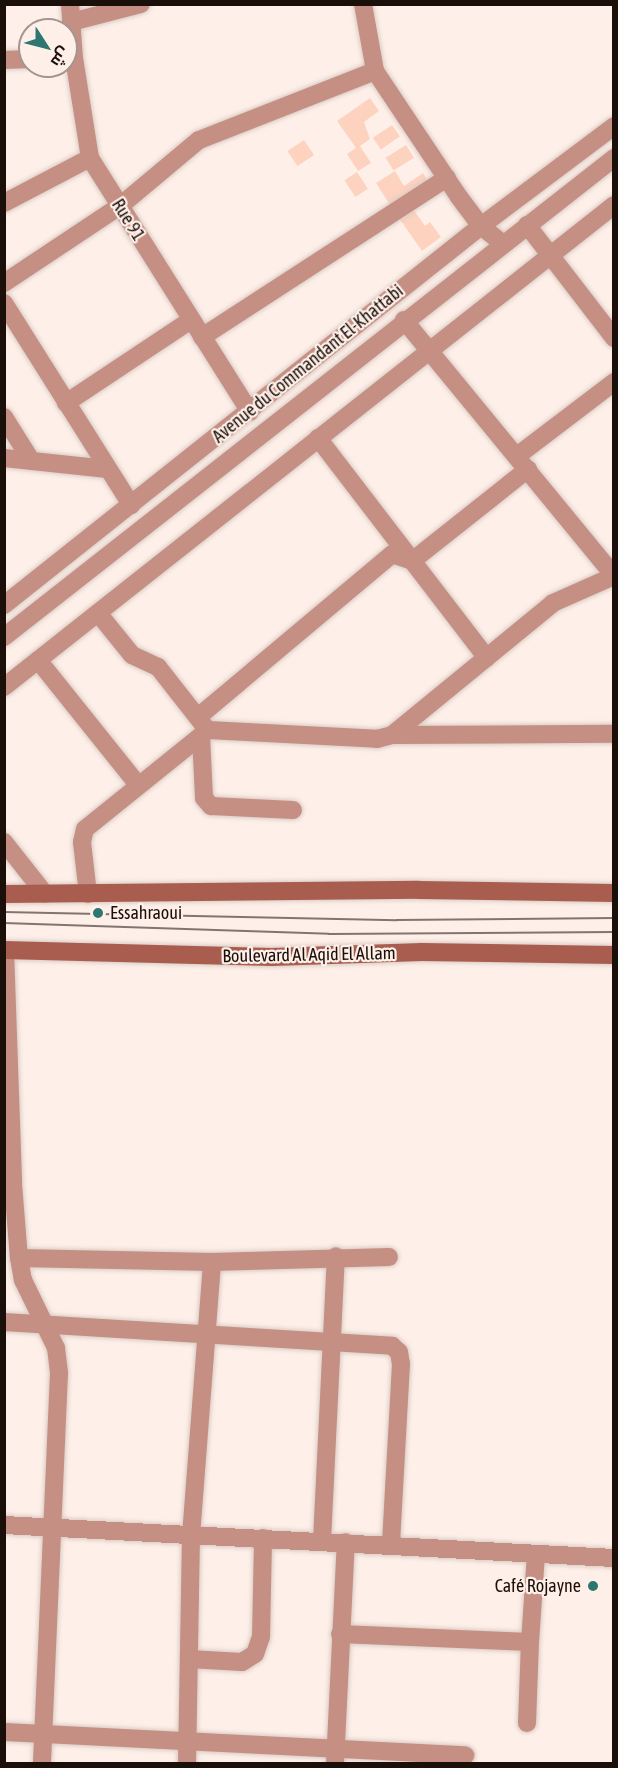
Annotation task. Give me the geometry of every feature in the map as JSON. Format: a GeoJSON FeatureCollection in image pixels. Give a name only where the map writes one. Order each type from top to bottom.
{"type":"FeatureCollection","features":[{"type":"Feature","properties":{"kind":"main road"},"geometry":{"type":"LineString","coordinates":[[4,894],[419,890],[614,893]]}},
{"type":"Feature","properties":{"kind":"main road","name":"Boulevard Al Aqid El Allam"},"geometry":{"type":"LineString","coordinates":[[5,950],[272,957],[422,952],[614,955]]}},
{"type":"Feature","properties":{"kind":"street"},"geometry":{"type":"LineString","coordinates":[[71,13],[141,4]]}},
{"type":"Feature","properties":{"kind":"street"},"geometry":{"type":"LineString","coordinates":[[363,4],[375,71],[481,226],[503,244]]}},
{"type":"Feature","properties":{"kind":"street"},"geometry":{"type":"LineString","coordinates":[[4,283],[120,206],[199,141],[220,129],[375,71]]}},
{"type":"Feature","properties":{"kind":"street","name":"Rue 91"},"geometry":{"type":"LineString","coordinates":[[74,78],[90,158],[250,412]]}},
{"type":"Feature","properties":{"kind":"street","name":"Avenue du Commandant El-Khattabi"},"geometry":{"type":"LineString","coordinates":[[6,602],[250,412],[481,226],[614,126]]}},
{"type":"Feature","properties":{"kind":"street"},"geometry":{"type":"LineString","coordinates":[[4,203],[90,158]]}},
{"type":"Feature","properties":{"kind":"street","name":"Avenue du Commandant El-Khattabi"},"geometry":{"type":"LineString","coordinates":[[4,637],[404,320],[614,158]]}},
{"type":"Feature","properties":{"kind":"street"},"geometry":{"type":"LineString","coordinates":[[202,337],[447,178]]}},
{"type":"Feature","properties":{"kind":"street"},"geometry":{"type":"LineString","coordinates":[[4,687],[428,348],[614,205]]}},
{"type":"Feature","properties":{"kind":"street"},"geometry":{"type":"LineString","coordinates":[[528,225],[614,338]]}},
{"type":"Feature","properties":{"kind":"street"},"geometry":{"type":"LineString","coordinates":[[4,303],[130,505]]}},
{"type":"Feature","properties":{"kind":"street"},"geometry":{"type":"LineString","coordinates":[[66,403],[191,320]]}},
{"type":"Feature","properties":{"kind":"street"},"geometry":{"type":"LineString","coordinates":[[392,735],[553,603],[614,576],[404,320]]}},
{"type":"Feature","properties":{"kind":"street"},"geometry":{"type":"LineString","coordinates":[[411,561],[614,382]]}},
{"type":"Feature","properties":{"kind":"street"},"geometry":{"type":"LineString","coordinates":[[4,417],[31,460]]}},
{"type":"Feature","properties":{"kind":"street"},"geometry":{"type":"LineString","coordinates":[[318,438],[487,658]]}},
{"type":"Feature","properties":{"kind":"street"},"geometry":{"type":"LineString","coordinates":[[4,458],[108,469]]}},
{"type":"Feature","properties":{"kind":"street"},"geometry":{"type":"LineString","coordinates":[[87,894],[82,842],[86,829],[202,728],[392,554],[411,561]]}},
{"type":"Feature","properties":{"kind":"street"},"geometry":{"type":"LineString","coordinates":[[98,612],[132,655],[158,667],[202,728],[204,798],[211,806],[293,810]]}},
{"type":"Feature","properties":{"kind":"street"},"geometry":{"type":"LineString","coordinates":[[38,660],[138,785]]}},
{"type":"Feature","properties":{"kind":"street"},"geometry":{"type":"LineString","coordinates":[[202,728],[377,739],[392,735],[614,734]]}},
{"type":"Feature","properties":{"kind":"street"},"geometry":{"type":"LineString","coordinates":[[4,842],[45,894]]}},
{"type":"Feature","properties":{"kind":"street"},"geometry":{"type":"LineString","coordinates":[[5,950],[9,1184],[23,1280],[56,1348],[59,1373],[42,1764]]}},
{"type":"Feature","properties":{"kind":"street"},"geometry":{"type":"LineString","coordinates":[[19,1258],[212,1262],[336,1256],[389,1257]]}},
{"type":"Feature","properties":{"kind":"street"},"geometry":{"type":"LineString","coordinates":[[322,1541],[330,1340],[336,1256]]}},
{"type":"Feature","properties":{"kind":"street"},"geometry":{"type":"LineString","coordinates":[[187,1764],[191,1536],[212,1262]]}},
{"type":"Feature","properties":{"kind":"street"},"geometry":{"type":"LineString","coordinates":[[4,1322],[330,1340],[382,1344],[399,1352],[391,1545]]}},
{"type":"Feature","properties":{"kind":"street"},"geometry":{"type":"LineString","coordinates":[[4,1525],[614,1558]]}},
{"type":"Feature","properties":{"kind":"street"},"geometry":{"type":"LineString","coordinates":[[189,1659],[242,1662],[255,1654],[261,1637],[263,1538]]}},
{"type":"Feature","properties":{"kind":"street"},"geometry":{"type":"LineString","coordinates":[[335,1757],[346,1542]]}},
{"type":"Feature","properties":{"kind":"street"},"geometry":{"type":"LineString","coordinates":[[527,1723],[536,1554]]}},
{"type":"Feature","properties":{"kind":"street"},"geometry":{"type":"LineString","coordinates":[[340,1634],[530,1642]]}},
{"type":"Feature","properties":{"kind":"street"},"geometry":{"type":"LineString","coordinates":[[4,1732],[187,1744],[335,1757],[416,1758],[465,1755]]}},
{"type":"Feature","properties":{"kind":"building"},"geometry":{"type":"Polygon","coordinates":[[[370,98],[379,111],[364,122],[370,139],[360,146],[371,163],[358,171],[347,154],[356,148],[337,121],[370,98]]]}},
{"type":"Feature","properties":{"kind":"building"},"geometry":{"type":"Polygon","coordinates":[[[392,125],[400,137],[381,149],[373,138],[392,125]]]}},
{"type":"Feature","properties":{"kind":"building"},"geometry":{"type":"Polygon","coordinates":[[[304,140],[314,155],[297,166],[287,151],[304,140]]]}},
{"type":"Feature","properties":{"kind":"building"},"geometry":{"type":"Polygon","coordinates":[[[406,145],[414,158],[394,170],[386,158],[406,145]]]}},
{"type":"Feature","properties":{"kind":"building"},"geometry":{"type":"Polygon","coordinates":[[[395,171],[404,186],[423,173],[431,186],[394,211],[376,183],[395,171]]]}},
{"type":"Feature","properties":{"kind":"building"},"geometry":{"type":"Polygon","coordinates":[[[357,172],[368,189],[355,197],[344,180],[357,172]]]}},
{"type":"Feature","properties":{"kind":"building"},"geometry":{"type":"Polygon","coordinates":[[[413,209],[425,226],[430,222],[441,237],[422,251],[399,218],[413,209]]]}},
{"type":"Feature","properties":{"kind":"tram line"},"geometry":{"type":"LineString","coordinates":[[4,912],[397,920],[614,918]]}},
{"type":"Feature","properties":{"kind":"tram line"},"geometry":{"type":"LineString","coordinates":[[4,923],[329,934],[614,932]]}},
{"type":"Feature","properties":{"kind":"place","name":"Essahraoui"},"geometry":{"type":"Point","coordinates":[98,913]}},
{"type":"Feature","properties":{"kind":"place","name":"Café Rojayne"},"geometry":{"type":"Point","coordinates":[593,1586]}}]}
